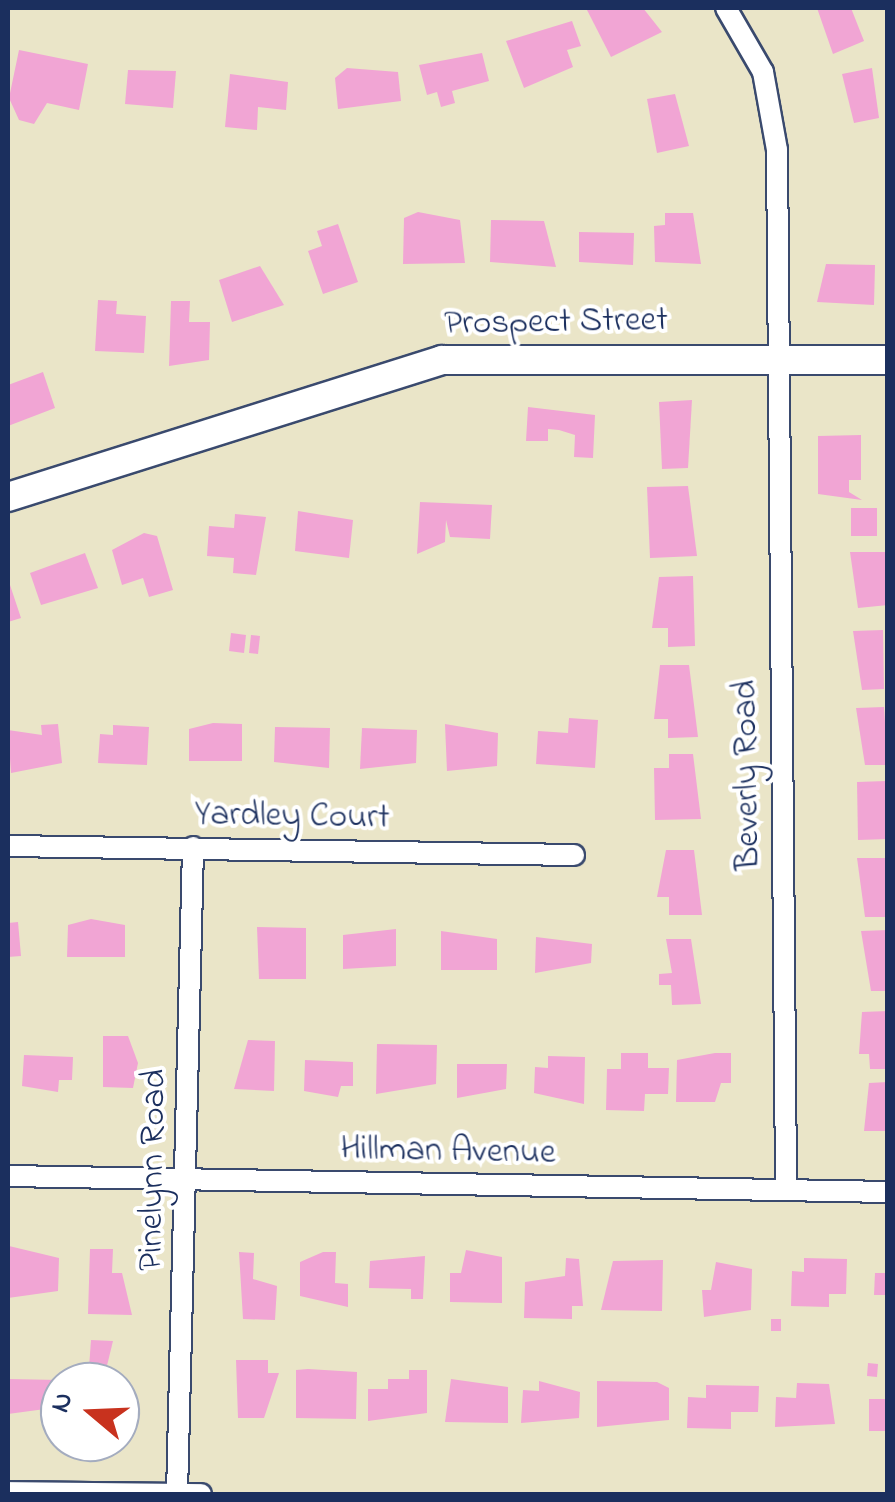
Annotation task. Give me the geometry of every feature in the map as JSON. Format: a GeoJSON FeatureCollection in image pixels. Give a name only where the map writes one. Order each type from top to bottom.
{"type":"FeatureCollection","features":[{"type":"Feature","properties":{"kind":"main road","name":"Prospect Street"},"geometry":{"type":"LineString","coordinates":[[8,497],[442,360],[888,360]]}},
{"type":"Feature","properties":{"kind":"street","name":"Beverly Road"},"geometry":{"type":"LineString","coordinates":[[726,8],[747,36],[773,111],[786,1190]]}},
{"type":"Feature","properties":{"kind":"street","name":"Yardley Court"},"geometry":{"type":"LineString","coordinates":[[8,846],[574,855]]}},
{"type":"Feature","properties":{"kind":"street","name":"Pinelynn Road"},"geometry":{"type":"LineString","coordinates":[[177,1494],[188,1180],[193,847]]}},
{"type":"Feature","properties":{"kind":"street","name":"Hillman Avenue"},"geometry":{"type":"LineString","coordinates":[[8,1176],[888,1192]]}},
{"type":"Feature","properties":{"kind":"street"},"geometry":{"type":"LineString","coordinates":[[8,1492],[201,1494]]}},
{"type":"Feature","properties":{"kind":"building"},"geometry":{"type":"Polygon","coordinates":[[[586,8],[643,8],[662,32],[611,57],[586,8]]]}},
{"type":"Feature","properties":{"kind":"building"},"geometry":{"type":"Polygon","coordinates":[[[817,8],[851,8],[864,41],[833,54],[817,8]]]}},
{"type":"Feature","properties":{"kind":"building"},"geometry":{"type":"Polygon","coordinates":[[[572,21],[581,46],[567,50],[573,67],[524,88],[506,41],[572,21]]]}},
{"type":"Feature","properties":{"kind":"building"},"geometry":{"type":"Polygon","coordinates":[[[19,50],[88,64],[79,110],[47,103],[34,124],[19,120],[9,98],[19,50]]]}},
{"type":"Feature","properties":{"kind":"building"},"geometry":{"type":"Polygon","coordinates":[[[482,53],[489,81],[452,91],[455,103],[441,107],[437,92],[427,95],[419,65],[482,53]]]}},
{"type":"Feature","properties":{"kind":"building"},"geometry":{"type":"Polygon","coordinates":[[[347,68],[398,72],[401,101],[338,109],[335,78],[347,68]]]}},
{"type":"Feature","properties":{"kind":"building"},"geometry":{"type":"Polygon","coordinates":[[[872,68],[879,118],[854,123],[842,74],[872,68]]]}},
{"type":"Feature","properties":{"kind":"building"},"geometry":{"type":"Polygon","coordinates":[[[128,70],[176,71],[173,108],[125,104],[128,70]]]}},
{"type":"Feature","properties":{"kind":"building"},"geometry":{"type":"Polygon","coordinates":[[[230,74],[288,82],[286,110],[258,107],[257,130],[225,127],[230,74]]]}},
{"type":"Feature","properties":{"kind":"building"},"geometry":{"type":"Polygon","coordinates":[[[675,94],[689,146],[657,153],[647,99],[675,94]]]}},
{"type":"Feature","properties":{"kind":"building"},"geometry":{"type":"Polygon","coordinates":[[[418,212],[460,220],[465,263],[403,264],[404,218],[418,212]]]}},
{"type":"Feature","properties":{"kind":"building"},"geometry":{"type":"Polygon","coordinates":[[[665,213],[693,213],[701,264],[655,262],[654,226],[665,225],[665,213]]]}},
{"type":"Feature","properties":{"kind":"building"},"geometry":{"type":"Polygon","coordinates":[[[491,220],[544,221],[556,267],[490,262],[491,220]]]}},
{"type":"Feature","properties":{"kind":"building"},"geometry":{"type":"Polygon","coordinates":[[[338,224],[358,282],[323,294],[308,251],[322,246],[317,231],[338,224]]]}},
{"type":"Feature","properties":{"kind":"building"},"geometry":{"type":"Polygon","coordinates":[[[579,232],[634,233],[633,265],[579,262],[579,232]]]}},
{"type":"Feature","properties":{"kind":"building"},"geometry":{"type":"Polygon","coordinates":[[[826,264],[875,265],[874,305],[817,302],[826,264]]]}},
{"type":"Feature","properties":{"kind":"building"},"geometry":{"type":"Polygon","coordinates":[[[260,266],[284,305],[232,322],[219,280],[260,266]]]}},
{"type":"Feature","properties":{"kind":"building"},"geometry":{"type":"Polygon","coordinates":[[[98,300],[117,301],[116,314],[146,316],[144,353],[95,351],[98,300]]]}},
{"type":"Feature","properties":{"kind":"building"},"geometry":{"type":"Polygon","coordinates":[[[171,301],[190,301],[189,322],[210,322],[209,360],[169,366],[171,301]]]}},
{"type":"Feature","properties":{"kind":"building"},"geometry":{"type":"Polygon","coordinates":[[[43,372],[55,408],[8,426],[8,385],[43,372]]]}},
{"type":"Feature","properties":{"kind":"building"},"geometry":{"type":"Polygon","coordinates":[[[692,400],[688,468],[662,469],[659,402],[692,400]]]}},
{"type":"Feature","properties":{"kind":"building"},"geometry":{"type":"Polygon","coordinates":[[[528,407],[595,415],[593,458],[574,457],[575,435],[559,430],[548,429],[548,441],[526,441],[528,407]]]}},
{"type":"Feature","properties":{"kind":"building"},"geometry":{"type":"Polygon","coordinates":[[[861,435],[861,480],[849,480],[849,492],[862,500],[818,494],[818,436],[861,435]]]}},
{"type":"Feature","properties":{"kind":"building"},"geometry":{"type":"Polygon","coordinates":[[[688,486],[697,556],[650,558],[647,487],[688,486]]]}},
{"type":"Feature","properties":{"kind":"building"},"geometry":{"type":"Polygon","coordinates":[[[420,502],[492,505],[490,539],[450,537],[446,520],[445,542],[417,554],[420,502]]]}},
{"type":"Feature","properties":{"kind":"building"},"geometry":{"type":"Polygon","coordinates":[[[851,508],[877,508],[877,536],[851,536],[851,508]]]}},
{"type":"Feature","properties":{"kind":"building"},"geometry":{"type":"Polygon","coordinates":[[[298,511],[353,520],[349,558],[295,551],[298,511]]]}},
{"type":"Feature","properties":{"kind":"building"},"geometry":{"type":"Polygon","coordinates":[[[235,514],[266,517],[256,575],[233,573],[234,558],[207,556],[209,526],[234,528],[235,514]]]}},
{"type":"Feature","properties":{"kind":"building"},"geometry":{"type":"Polygon","coordinates":[[[144,533],[157,536],[173,590],[149,597],[143,578],[122,585],[112,550],[144,533]]]}},
{"type":"Feature","properties":{"kind":"building"},"geometry":{"type":"Polygon","coordinates":[[[850,552],[888,552],[888,605],[858,608],[850,552]]]}},
{"type":"Feature","properties":{"kind":"building"},"geometry":{"type":"Polygon","coordinates":[[[85,553],[98,588],[41,605],[30,573],[85,553]]]}},
{"type":"Feature","properties":{"kind":"building"},"geometry":{"type":"Polygon","coordinates":[[[693,576],[695,646],[668,647],[668,628],[652,628],[659,577],[693,576]]]}},
{"type":"Feature","properties":{"kind":"building"},"geometry":{"type":"Polygon","coordinates":[[[8,579],[21,618],[8,622],[8,579]]]}},
{"type":"Feature","properties":{"kind":"building"},"geometry":{"type":"Polygon","coordinates":[[[883,630],[884,689],[862,690],[853,631],[883,630]]]}},
{"type":"Feature","properties":{"kind":"building"},"geometry":{"type":"Polygon","coordinates":[[[231,633],[246,635],[244,653],[229,651],[231,633]]]}},
{"type":"Feature","properties":{"kind":"building"},"geometry":{"type":"Polygon","coordinates":[[[251,635],[260,636],[258,654],[249,653],[251,635]]]}},
{"type":"Feature","properties":{"kind":"building"},"geometry":{"type":"Polygon","coordinates":[[[660,665],[689,665],[698,737],[668,738],[668,719],[654,719],[660,665]]]}},
{"type":"Feature","properties":{"kind":"building"},"geometry":{"type":"Polygon","coordinates":[[[884,707],[888,765],[865,765],[856,708],[884,707]]]}},
{"type":"Feature","properties":{"kind":"building"},"geometry":{"type":"Polygon","coordinates":[[[569,718],[598,720],[595,768],[536,764],[538,731],[568,733],[569,718]]]}},
{"type":"Feature","properties":{"kind":"building"},"geometry":{"type":"Polygon","coordinates":[[[213,723],[242,724],[242,761],[189,761],[189,729],[213,723]]]}},
{"type":"Feature","properties":{"kind":"building"},"geometry":{"type":"Polygon","coordinates":[[[58,724],[62,763],[11,773],[8,730],[42,735],[41,725],[58,724]]]}},
{"type":"Feature","properties":{"kind":"building"},"geometry":{"type":"Polygon","coordinates":[[[445,724],[498,733],[497,766],[447,771],[445,724]]]}},
{"type":"Feature","properties":{"kind":"building"},"geometry":{"type":"Polygon","coordinates":[[[113,725],[149,727],[147,765],[98,763],[100,734],[113,735],[113,725]]]}},
{"type":"Feature","properties":{"kind":"building"},"geometry":{"type":"Polygon","coordinates":[[[275,727],[330,728],[329,768],[274,762],[275,727]]]}},
{"type":"Feature","properties":{"kind":"building"},"geometry":{"type":"Polygon","coordinates":[[[362,728],[417,730],[416,763],[360,769],[362,728]]]}},
{"type":"Feature","properties":{"kind":"building"},"geometry":{"type":"Polygon","coordinates":[[[669,754],[693,754],[701,819],[655,820],[654,768],[669,768],[669,754]]]}},
{"type":"Feature","properties":{"kind":"building"},"geometry":{"type":"Polygon","coordinates":[[[886,781],[888,839],[858,840],[857,782],[886,781]]]}},
{"type":"Feature","properties":{"kind":"building"},"geometry":{"type":"Polygon","coordinates":[[[666,850],[694,850],[702,915],[669,915],[669,897],[657,897],[666,850]]]}},
{"type":"Feature","properties":{"kind":"building"},"geometry":{"type":"Polygon","coordinates":[[[857,858],[887,858],[888,917],[865,917],[857,858]]]}},
{"type":"Feature","properties":{"kind":"building"},"geometry":{"type":"Polygon","coordinates":[[[91,919],[125,925],[125,957],[67,957],[68,925],[91,919]]]}},
{"type":"Feature","properties":{"kind":"building"},"geometry":{"type":"Polygon","coordinates":[[[18,922],[21,956],[8,957],[8,923],[18,922]]]}},
{"type":"Feature","properties":{"kind":"building"},"geometry":{"type":"Polygon","coordinates":[[[257,927],[306,928],[306,979],[259,979],[257,927]]]}},
{"type":"Feature","properties":{"kind":"building"},"geometry":{"type":"Polygon","coordinates":[[[396,929],[396,966],[343,969],[343,935],[396,929]]]}},
{"type":"Feature","properties":{"kind":"building"},"geometry":{"type":"Polygon","coordinates":[[[888,930],[888,991],[871,991],[861,931],[888,930]]]}},
{"type":"Feature","properties":{"kind":"building"},"geometry":{"type":"Polygon","coordinates":[[[441,931],[497,939],[497,970],[441,970],[441,931]]]}},
{"type":"Feature","properties":{"kind":"building"},"geometry":{"type":"Polygon","coordinates":[[[536,937],[592,944],[591,963],[535,973],[536,937]]]}},
{"type":"Feature","properties":{"kind":"building"},"geometry":{"type":"Polygon","coordinates":[[[666,939],[691,939],[701,1004],[672,1005],[671,985],[659,985],[659,974],[672,973],[666,939]]]}},
{"type":"Feature","properties":{"kind":"building"},"geometry":{"type":"Polygon","coordinates":[[[888,1011],[888,1069],[870,1069],[869,1054],[859,1054],[862,1012],[888,1011]]]}},
{"type":"Feature","properties":{"kind":"building"},"geometry":{"type":"Polygon","coordinates":[[[103,1036],[128,1036],[138,1063],[133,1088],[103,1087],[103,1036]]]}},
{"type":"Feature","properties":{"kind":"building"},"geometry":{"type":"Polygon","coordinates":[[[248,1040],[275,1041],[274,1091],[234,1089],[248,1040]]]}},
{"type":"Feature","properties":{"kind":"building"},"geometry":{"type":"Polygon","coordinates":[[[377,1044],[437,1045],[436,1084],[376,1094],[377,1044]]]}},
{"type":"Feature","properties":{"kind":"building"},"geometry":{"type":"Polygon","coordinates":[[[621,1053],[648,1053],[648,1068],[669,1068],[668,1094],[645,1094],[644,1111],[606,1110],[607,1069],[621,1069],[621,1053]]]}},
{"type":"Feature","properties":{"kind":"building"},"geometry":{"type":"Polygon","coordinates":[[[731,1053],[731,1083],[721,1083],[715,1102],[676,1102],[677,1060],[731,1053]]]}},
{"type":"Feature","properties":{"kind":"building"},"geometry":{"type":"Polygon","coordinates":[[[24,1055],[73,1057],[72,1080],[59,1080],[58,1092],[22,1086],[24,1055]]]}},
{"type":"Feature","properties":{"kind":"building"},"geometry":{"type":"Polygon","coordinates":[[[548,1056],[585,1057],[584,1104],[534,1093],[535,1067],[548,1068],[548,1056]]]}},
{"type":"Feature","properties":{"kind":"building"},"geometry":{"type":"Polygon","coordinates":[[[305,1060],[353,1062],[353,1086],[341,1086],[338,1097],[304,1091],[305,1060]]]}},
{"type":"Feature","properties":{"kind":"building"},"geometry":{"type":"Polygon","coordinates":[[[457,1064],[507,1064],[506,1089],[457,1098],[457,1064]]]}},
{"type":"Feature","properties":{"kind":"building"},"geometry":{"type":"Polygon","coordinates":[[[888,1082],[888,1131],[864,1131],[869,1083],[888,1082]]]}},
{"type":"Feature","properties":{"kind":"building"},"geometry":{"type":"Polygon","coordinates":[[[9,1246],[59,1258],[58,1291],[8,1298],[9,1246]]]}},
{"type":"Feature","properties":{"kind":"building"},"geometry":{"type":"Polygon","coordinates":[[[90,1249],[113,1249],[112,1273],[122,1273],[132,1315],[88,1314],[90,1249]]]}},
{"type":"Feature","properties":{"kind":"building"},"geometry":{"type":"Polygon","coordinates":[[[466,1250],[502,1257],[502,1303],[450,1302],[450,1273],[461,1273],[466,1250]]]}},
{"type":"Feature","properties":{"kind":"building"},"geometry":{"type":"Polygon","coordinates":[[[239,1252],[254,1253],[253,1279],[277,1286],[275,1320],[243,1319],[239,1252]]]}},
{"type":"Feature","properties":{"kind":"building"},"geometry":{"type":"Polygon","coordinates":[[[323,1252],[336,1252],[335,1283],[348,1284],[348,1307],[300,1296],[300,1262],[323,1252]]]}},
{"type":"Feature","properties":{"kind":"building"},"geometry":{"type":"Polygon","coordinates":[[[425,1256],[423,1299],[411,1299],[411,1289],[369,1288],[370,1261],[425,1256]]]}},
{"type":"Feature","properties":{"kind":"building"},"geometry":{"type":"Polygon","coordinates":[[[566,1258],[579,1259],[583,1306],[572,1306],[572,1319],[524,1318],[525,1282],[565,1276],[566,1258]]]}},
{"type":"Feature","properties":{"kind":"building"},"geometry":{"type":"Polygon","coordinates":[[[804,1258],[847,1259],[846,1294],[829,1294],[829,1307],[791,1306],[792,1271],[804,1272],[804,1258]]]}},
{"type":"Feature","properties":{"kind":"building"},"geometry":{"type":"Polygon","coordinates":[[[663,1260],[662,1311],[601,1310],[613,1261],[663,1260]]]}},
{"type":"Feature","properties":{"kind":"building"},"geometry":{"type":"Polygon","coordinates":[[[716,1262],[752,1269],[751,1310],[704,1317],[702,1290],[711,1290],[716,1262]]]}},
{"type":"Feature","properties":{"kind":"building"},"geometry":{"type":"Polygon","coordinates":[[[875,1273],[888,1273],[888,1295],[874,1295],[875,1273]]]}},
{"type":"Feature","properties":{"kind":"building"},"geometry":{"type":"Polygon","coordinates":[[[771,1319],[781,1319],[781,1331],[771,1331],[771,1319]]]}},
{"type":"Feature","properties":{"kind":"building"},"geometry":{"type":"Polygon","coordinates":[[[91,1340],[113,1341],[108,1362],[89,1362],[91,1340]]]}},
{"type":"Feature","properties":{"kind":"building"},"geometry":{"type":"Polygon","coordinates":[[[236,1360],[268,1360],[268,1373],[279,1373],[264,1418],[238,1418],[236,1360]]]}},
{"type":"Feature","properties":{"kind":"building"},"geometry":{"type":"Polygon","coordinates":[[[868,1363],[878,1364],[877,1377],[867,1376],[868,1363]]]}},
{"type":"Feature","properties":{"kind":"building"},"geometry":{"type":"Polygon","coordinates":[[[296,1370],[357,1372],[356,1419],[296,1418],[296,1370]]]}},
{"type":"Feature","properties":{"kind":"building"},"geometry":{"type":"Polygon","coordinates":[[[409,1370],[427,1370],[427,1413],[368,1421],[368,1389],[388,1389],[388,1379],[409,1379],[409,1370]]]}},
{"type":"Feature","properties":{"kind":"building"},"geometry":{"type":"Polygon","coordinates":[[[8,1379],[40,1380],[40,1410],[8,1414],[8,1379]]]}},
{"type":"Feature","properties":{"kind":"building"},"geometry":{"type":"Polygon","coordinates":[[[451,1379],[508,1387],[508,1423],[445,1422],[451,1379]]]}},
{"type":"Feature","properties":{"kind":"building"},"geometry":{"type":"Polygon","coordinates":[[[539,1381],[580,1392],[579,1418],[521,1423],[523,1390],[539,1391],[539,1381]]]}},
{"type":"Feature","properties":{"kind":"building"},"geometry":{"type":"Polygon","coordinates":[[[597,1381],[657,1382],[669,1388],[669,1420],[597,1427],[597,1381]]]}},
{"type":"Feature","properties":{"kind":"building"},"geometry":{"type":"Polygon","coordinates":[[[797,1383],[829,1384],[835,1424],[775,1427],[776,1397],[796,1398],[797,1383]]]}},
{"type":"Feature","properties":{"kind":"building"},"geometry":{"type":"Polygon","coordinates":[[[706,1385],[759,1386],[758,1412],[731,1412],[731,1429],[687,1428],[688,1397],[706,1398],[706,1385]]]}},
{"type":"Feature","properties":{"kind":"building"},"geometry":{"type":"Polygon","coordinates":[[[869,1399],[888,1399],[888,1431],[869,1431],[869,1399]]]}}]}
